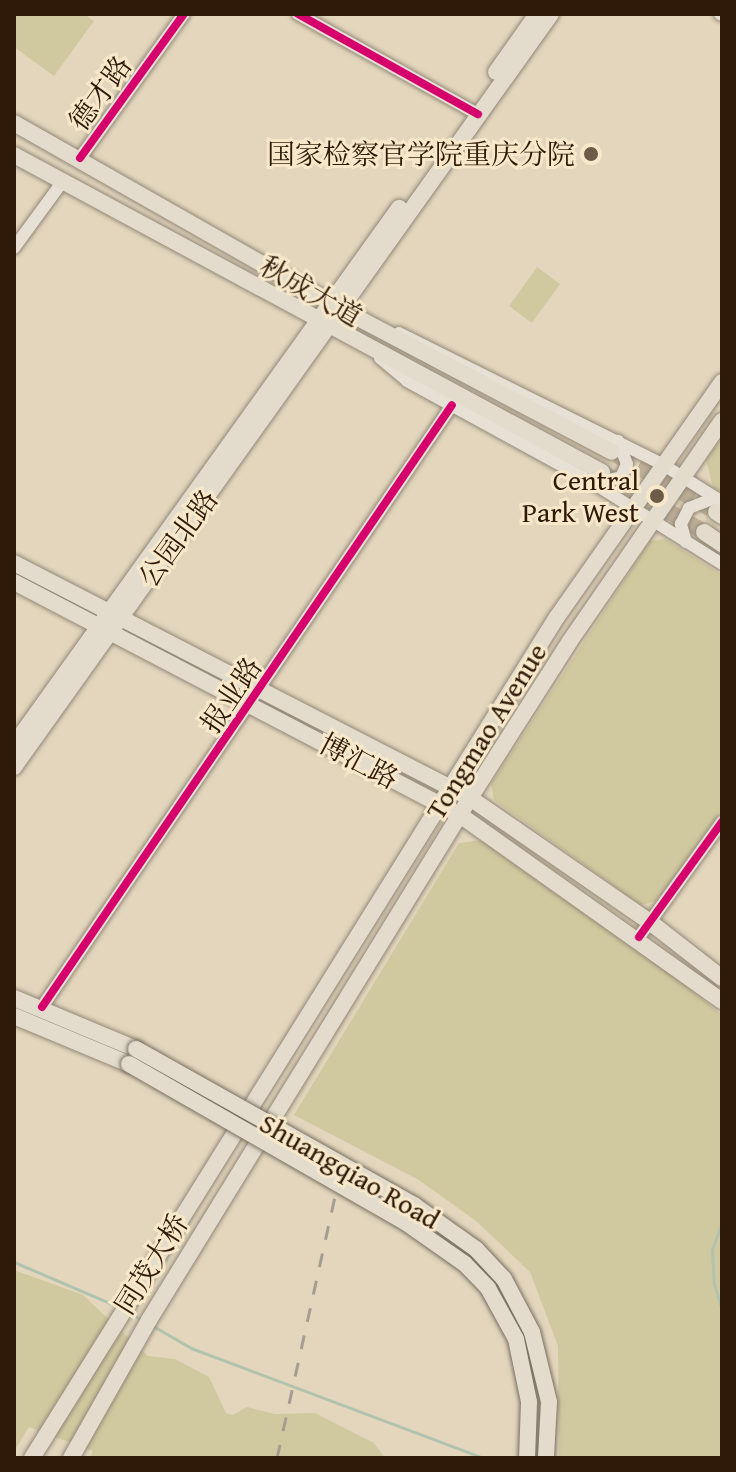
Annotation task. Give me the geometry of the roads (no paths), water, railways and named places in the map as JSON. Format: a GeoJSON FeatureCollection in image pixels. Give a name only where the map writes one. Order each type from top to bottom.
{"type":"FeatureCollection","features":[{"type":"Feature","properties":{"kind":"main road"},"geometry":{"type":"LineString","coordinates":[[474,112],[537,14]]}},
{"type":"Feature","properties":{"kind":"main road"},"geometry":{"type":"LineString","coordinates":[[474,112],[551,14]]}},
{"type":"Feature","properties":{"kind":"main road","name":"公园北路"},"geometry":{"type":"LineString","coordinates":[[14,745],[116,614],[474,112]]}},
{"type":"Feature","properties":{"kind":"main road","name":"秋成大道"},"geometry":{"type":"LineString","coordinates":[[14,123],[359,319],[615,447]]}},
{"type":"Feature","properties":{"kind":"main road","name":"秋成大道"},"geometry":{"type":"LineString","coordinates":[[14,155],[362,343],[597,477]]}},
{"type":"Feature","properties":{"kind":"main road","name":"Tongmao Avenue"},"geometry":{"type":"LineString","coordinates":[[262,1088],[440,804],[632,507],[722,382]]}},
{"type":"Feature","properties":{"kind":"main road","name":"Tongmao Avenue"},"geometry":{"type":"LineString","coordinates":[[284,1102],[470,798],[652,520],[722,421]]}},
{"type":"Feature","properties":{"kind":"main road"},"geometry":{"type":"LineString","coordinates":[[704,532],[722,544]]}},
{"type":"Feature","properties":{"kind":"main road","name":"博汇路"},"geometry":{"type":"LineString","coordinates":[[14,563],[470,798],[650,922],[722,978]]}},
{"type":"Feature","properties":{"kind":"main road","name":"博汇路"},"geometry":{"type":"LineString","coordinates":[[14,582],[460,815],[639,937],[722,1001]]}},
{"type":"Feature","properties":{"kind":"main road","name":"公园北路"},"geometry":{"type":"LineString","coordinates":[[14,767],[105,629]]}},
{"type":"Feature","properties":{"kind":"main road","name":"Shuangqiao Road"},"geometry":{"type":"LineString","coordinates":[[14,998],[42,1007],[414,1205],[476,1249],[504,1279],[532,1332],[549,1402],[546,1458]]}},
{"type":"Feature","properties":{"kind":"main road","name":"Shuangqiao Road"},"geometry":{"type":"LineString","coordinates":[[14,1016],[132,1057],[405,1222],[465,1264],[488,1288],[516,1339],[529,1402],[527,1458]]}},
{"type":"Feature","properties":{"kind":"main road","name":"同茂大桥"},"geometry":{"type":"LineString","coordinates":[[32,1458],[262,1088]]}},
{"type":"Feature","properties":{"kind":"main road","name":"同茂大桥"},"geometry":{"type":"LineString","coordinates":[[71,1458],[149,1320],[284,1102]]}},
{"type":"Feature","properties":{"kind":"street","name":"德才路"},"geometry":{"type":"LineString","coordinates":[[80,158],[184,14]]}},
{"type":"Feature","properties":{"kind":"street"},"geometry":{"type":"LineString","coordinates":[[298,14],[474,112]]}},
{"type":"Feature","properties":{"kind":"street"},"geometry":{"type":"LineString","coordinates":[[14,248],[63,181]]}},
{"type":"Feature","properties":{"kind":"street"},"geometry":{"type":"LineString","coordinates":[[362,343],[407,381],[597,477],[632,507],[722,564]]}},
{"type":"Feature","properties":{"kind":"street","name":"报业路"},"geometry":{"type":"LineString","coordinates":[[42,1007],[251,705],[452,405]]}},
{"type":"Feature","properties":{"kind":"street"},"geometry":{"type":"LineString","coordinates":[[615,447],[662,464],[682,476],[719,507]]}},
{"type":"Feature","properties":{"kind":"street"},"geometry":{"type":"LineString","coordinates":[[597,477],[621,477],[627,464],[615,447]]}},
{"type":"Feature","properties":{"kind":"street"},"geometry":{"type":"LineString","coordinates":[[686,542],[681,524],[689,508],[719,507]]}},
{"type":"Feature","properties":{"kind":"street"},"geometry":{"type":"LineString","coordinates":[[639,937],[722,822]]}},
{"type":"Feature","properties":{"kind":"waterway"},"geometry":{"type":"LineString","coordinates":[[722,1222],[712,1250],[714,1284],[722,1311]]}},
{"type":"Feature","properties":{"kind":"waterway"},"geometry":{"type":"LineString","coordinates":[[14,1262],[119,1307]]}},
{"type":"Feature","properties":{"kind":"waterway"},"geometry":{"type":"LineString","coordinates":[[129,1312],[143,1321]]}},
{"type":"Feature","properties":{"kind":"waterway"},"geometry":{"type":"LineString","coordinates":[[153,1326],[191,1348],[484,1458]]}},
{"type":"Feature","properties":{"kind":"tunnel"},"geometry":{"type":"LineString","coordinates":[[617,455],[711,509]]}},
{"type":"Feature","properties":{"kind":"tunnel"},"geometry":{"type":"LineString","coordinates":[[603,473],[704,532]]}},
{"type":"Feature","properties":{"kind":"railway"},"geometry":{"type":"LineString","coordinates":[[277,1458],[336,1192]]}},
{"type":"Feature","properties":{"kind":"place","name":"国家检察官学院重庆分院"},"geometry":{"type":"Point","coordinates":[591,154]}},
{"type":"Feature","properties":{"kind":"place","name":"Central Park West"},"geometry":{"type":"Point","coordinates":[657,496]}}]}
